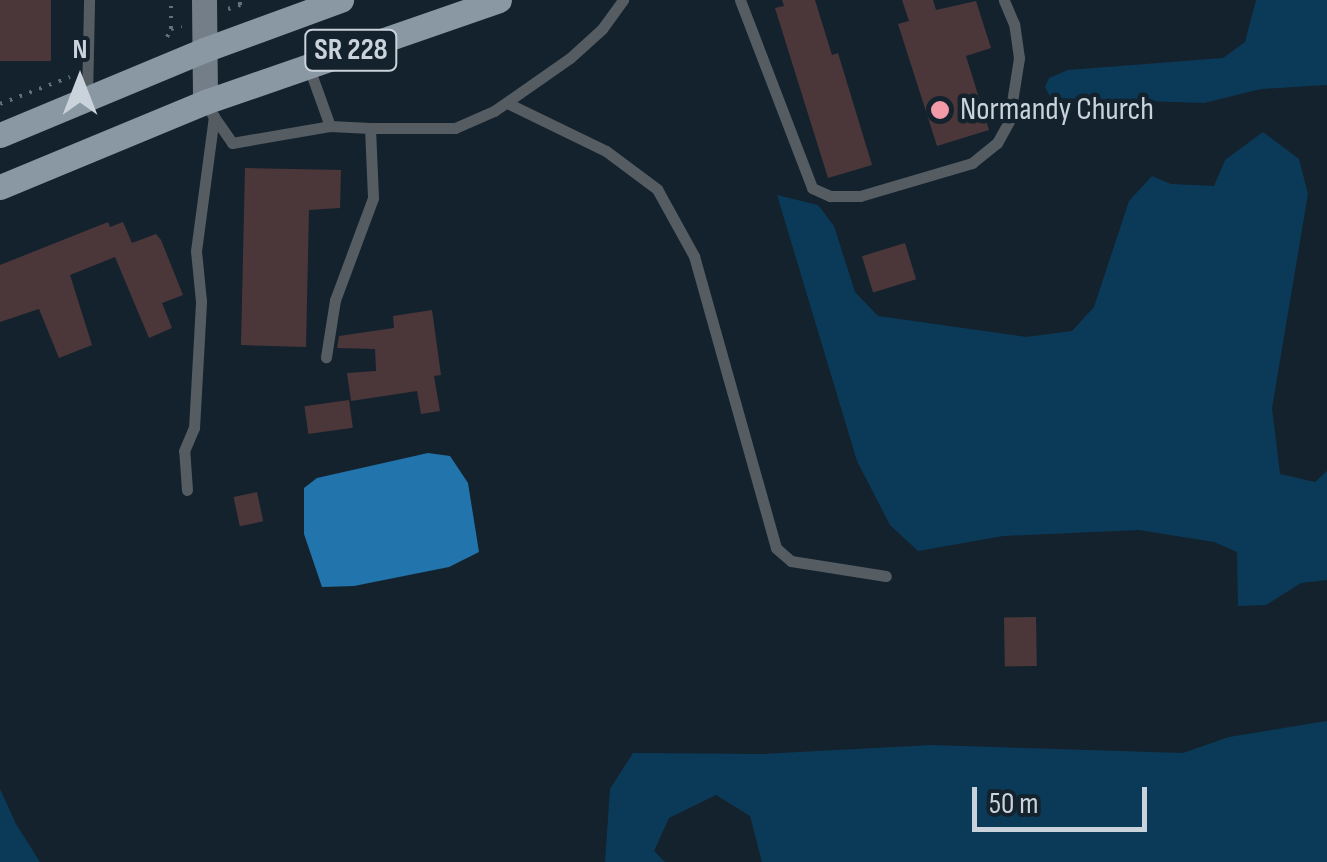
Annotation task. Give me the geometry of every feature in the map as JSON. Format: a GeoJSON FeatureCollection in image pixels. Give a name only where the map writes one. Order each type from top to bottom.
{"type":"FeatureCollection","features":[{"type":"Feature","properties":{"kind":"main road","name":"SR 228"},"geometry":{"type":"LineString","coordinates":[[0,135],[204,50],[341,0]]}},
{"type":"Feature","properties":{"kind":"main road","name":"SR 228"},"geometry":{"type":"LineString","coordinates":[[0,187],[209,109],[308,65],[499,0]]}},
{"type":"Feature","properties":{"kind":"street"},"geometry":{"type":"LineString","coordinates":[[204,9],[209,109]]}},
{"type":"Feature","properties":{"kind":"lane"},"geometry":{"type":"LineString","coordinates":[[87,98],[89,0]]}},
{"type":"Feature","properties":{"kind":"lane"},"geometry":{"type":"LineString","coordinates":[[209,109],[232,144],[330,126],[455,128],[507,103],[570,58],[624,0]]}},
{"type":"Feature","properties":{"kind":"lane"},"geometry":{"type":"LineString","coordinates":[[740,0],[812,188],[830,196],[860,196],[972,163],[997,143],[1009,121],[1019,58],[1014,24],[1004,0]]}},
{"type":"Feature","properties":{"kind":"lane"},"geometry":{"type":"LineString","coordinates":[[308,65],[330,126]]}},
{"type":"Feature","properties":{"kind":"lane"},"geometry":{"type":"LineString","coordinates":[[507,103],[606,151],[658,189],[694,256],[776,548],[792,560],[886,576]]}},
{"type":"Feature","properties":{"kind":"lane"},"geometry":{"type":"LineString","coordinates":[[187,490],[184,451],[194,428],[201,300],[196,251],[209,109]]}},
{"type":"Feature","properties":{"kind":"lane"},"geometry":{"type":"LineString","coordinates":[[326,357],[335,300],[373,198],[370,128]]}},
{"type":"Feature","properties":{"kind":"path"},"geometry":{"type":"LineString","coordinates":[[171,0],[171,29]]}},
{"type":"Feature","properties":{"kind":"path"},"geometry":{"type":"LineString","coordinates":[[156,44],[171,29],[204,9],[240,5],[240,0]]}},
{"type":"Feature","properties":{"kind":"path"},"geometry":{"type":"LineString","coordinates":[[0,104],[88,70]]}},
{"type":"Feature","properties":{"kind":"shaded area"},"geometry":{"type":"Polygon","coordinates":[[[1256,0],[1327,0],[1327,85],[1261,89],[1204,103],[1051,98],[1045,87],[1049,78],[1068,70],[1223,58],[1245,42],[1256,0]]]}},
{"type":"Feature","properties":{"kind":"shaded area"},"geometry":{"type":"Polygon","coordinates":[[[1263,132],[1299,159],[1308,194],[1272,408],[1280,474],[1315,482],[1327,471],[1327,580],[1301,583],[1266,605],[1238,606],[1237,552],[1214,542],[1139,530],[1003,536],[918,551],[890,525],[857,461],[777,195],[818,205],[834,226],[855,292],[878,316],[1026,337],[1072,331],[1094,307],[1129,201],[1152,176],[1171,184],[1214,186],[1225,160],[1263,132]]]}},
{"type":"Feature","properties":{"kind":"shaded area"},"geometry":{"type":"Polygon","coordinates":[[[428,453],[450,456],[468,483],[479,552],[449,567],[354,586],[322,587],[304,534],[304,488],[317,478],[428,453]]]}},
{"type":"Feature","properties":{"kind":"shaded area"},"geometry":{"type":"Polygon","coordinates":[[[1327,721],[1327,862],[762,862],[750,816],[716,795],[669,818],[654,851],[665,862],[605,862],[610,789],[633,753],[762,754],[931,745],[1183,753],[1229,737],[1327,721]]]}},
{"type":"Feature","properties":{"kind":"shaded area"},"geometry":{"type":"Polygon","coordinates":[[[0,789],[16,824],[40,862],[0,862],[0,789]]]}},
{"type":"Feature","properties":{"kind":"building"},"geometry":{"type":"Polygon","coordinates":[[[0,0],[51,0],[51,61],[0,61],[0,0]]]}},
{"type":"Feature","properties":{"kind":"building"},"geometry":{"type":"Polygon","coordinates":[[[782,0],[815,0],[832,55],[838,53],[872,165],[828,178],[775,8],[784,6],[782,0]]]}},
{"type":"Feature","properties":{"kind":"building"},"geometry":{"type":"Polygon","coordinates":[[[902,0],[933,0],[936,10],[976,1],[991,48],[966,56],[989,130],[937,146],[898,24],[909,21],[902,0]]]}},
{"type":"Feature","properties":{"kind":"building"},"geometry":{"type":"Polygon","coordinates":[[[245,168],[341,170],[340,208],[309,210],[306,347],[241,345],[245,168]]]}},
{"type":"Feature","properties":{"kind":"building"},"geometry":{"type":"Polygon","coordinates":[[[108,222],[110,227],[123,222],[132,243],[156,234],[161,240],[183,295],[162,303],[172,328],[149,338],[115,257],[70,275],[92,345],[59,358],[39,309],[0,322],[0,265],[108,222]]]}},
{"type":"Feature","properties":{"kind":"building"},"geometry":{"type":"Polygon","coordinates":[[[905,243],[916,279],[873,292],[862,256],[905,243]]]}},
{"type":"Feature","properties":{"kind":"building"},"geometry":{"type":"Polygon","coordinates":[[[432,310],[441,375],[434,376],[440,411],[421,414],[417,391],[351,401],[347,373],[376,371],[375,349],[337,348],[339,336],[394,328],[393,316],[432,310]]]}},
{"type":"Feature","properties":{"kind":"building"},"geometry":{"type":"Polygon","coordinates":[[[349,400],[353,428],[308,434],[304,406],[349,400]]]}},
{"type":"Feature","properties":{"kind":"building"},"geometry":{"type":"Polygon","coordinates":[[[257,492],[263,521],[240,526],[234,497],[257,492]]]}},
{"type":"Feature","properties":{"kind":"building"},"geometry":{"type":"Polygon","coordinates":[[[1036,617],[1037,666],[1005,667],[1004,618],[1036,617]]]}},
{"type":"Feature","properties":{"kind":"place","name":"Normandy Church"},"geometry":{"type":"Point","coordinates":[940,110]}}]}
